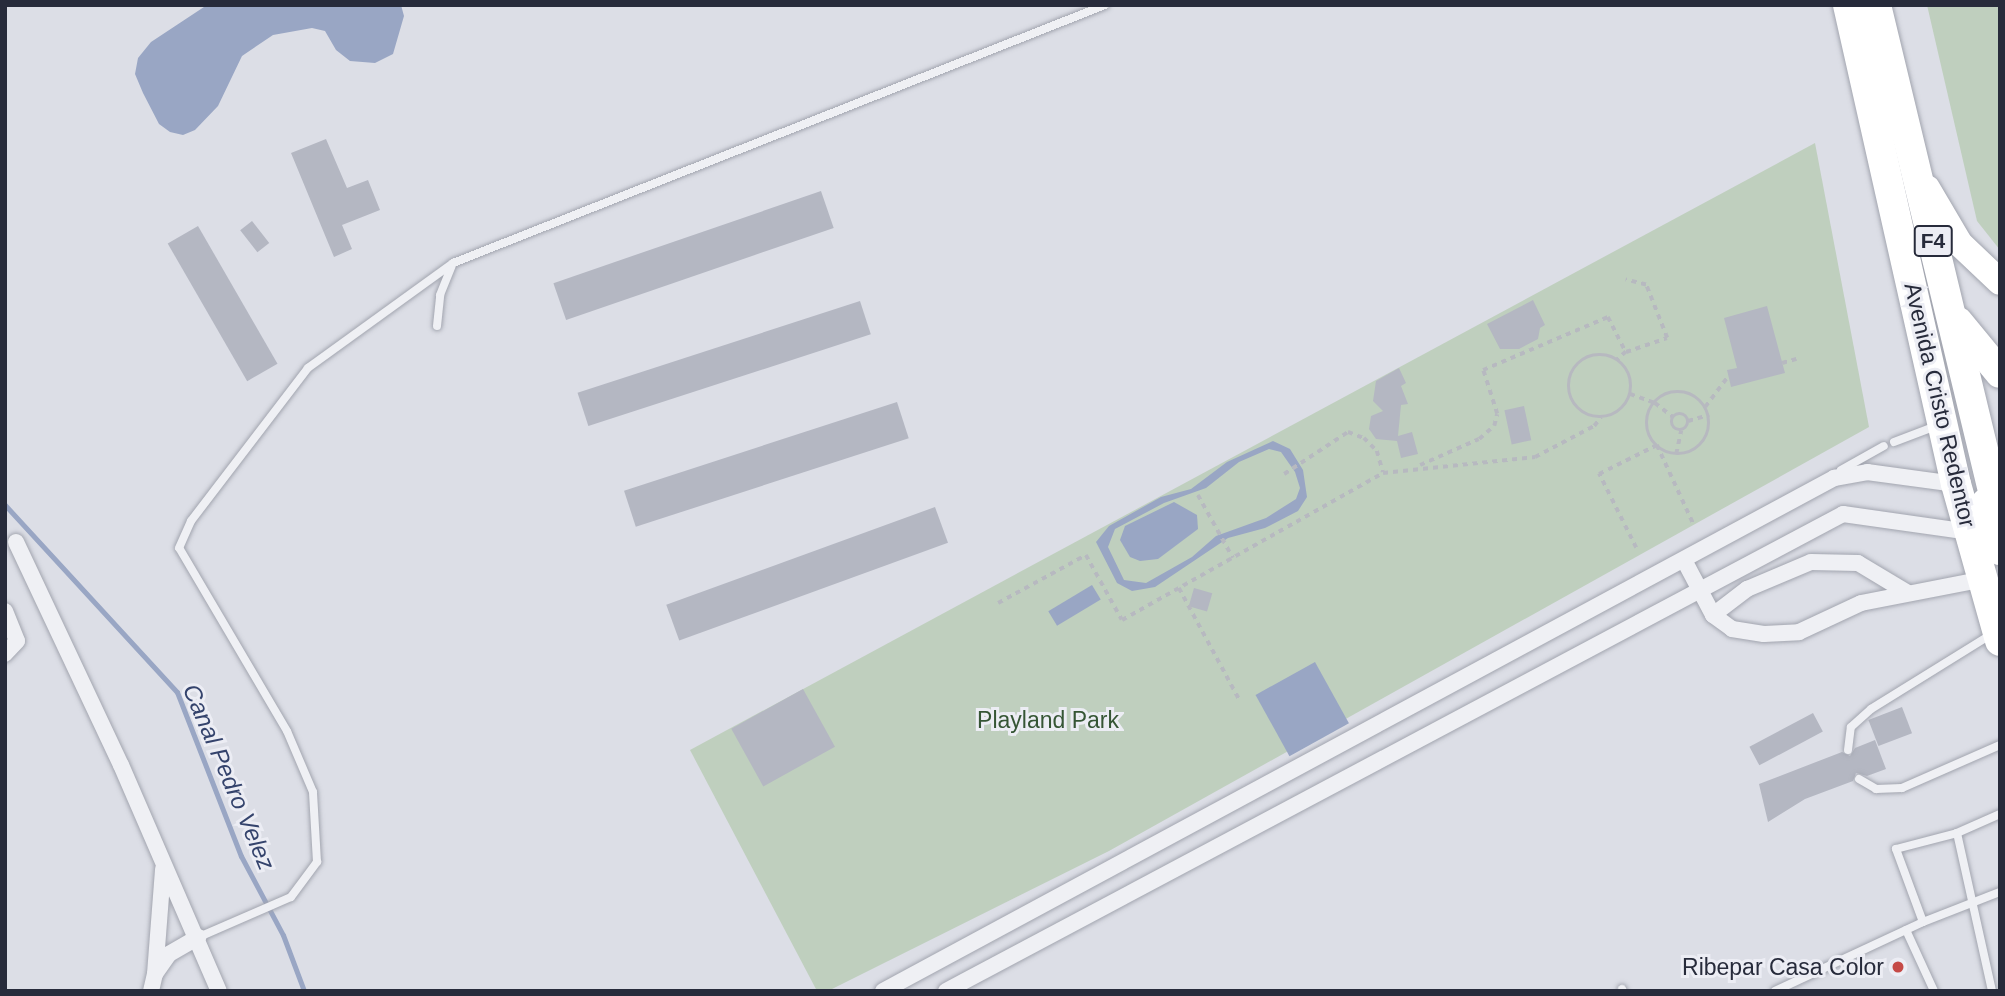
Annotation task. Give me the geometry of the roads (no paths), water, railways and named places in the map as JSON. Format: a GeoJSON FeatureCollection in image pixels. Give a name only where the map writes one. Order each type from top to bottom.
{"type":"FeatureCollection","features":[{"type":"Feature","properties":{"kind":"highway","name":"Avenida Cristo Redentor"},"geometry":{"type":"LineString","coordinates":[[1847,5],[1956,484],[1998,636]]}},
{"type":"Feature","properties":{"kind":"highway","name":"Avenida Cristo Redentor"},"geometry":{"type":"LineString","coordinates":[[1876,5],[1947,298],[1997,476],[2000,520]]}},
{"type":"Feature","properties":{"kind":"highway"},"geometry":{"type":"LineString","coordinates":[[1947,298],[1962,330],[2000,373]]}},
{"type":"Feature","properties":{"kind":"highway"},"geometry":{"type":"LineString","coordinates":[[1915,299],[1934,333],[1962,446],[1997,476]]}},
{"type":"Feature","properties":{"kind":"highway"},"geometry":{"type":"LineString","coordinates":[[1956,484],[1972,475],[1978,478],[2000,550]]}},
{"type":"Feature","properties":{"kind":"main road"},"geometry":{"type":"LineString","coordinates":[[1914,164],[1945,223],[1976,263],[2000,282]]}},
{"type":"Feature","properties":{"kind":"street"},"geometry":{"type":"LineString","coordinates":[[883,991],[1834,478],[1867,472],[1956,484]]}},
{"type":"Feature","properties":{"kind":"street"},"geometry":{"type":"LineString","coordinates":[[946,991],[1843,514],[1969,532]]}},
{"type":"Feature","properties":{"kind":"street"},"geometry":{"type":"LineString","coordinates":[[16,542],[199,937],[219,991]]}},
{"type":"Feature","properties":{"kind":"street"},"geometry":{"type":"LineString","coordinates":[[1684,560],[1713,615],[1732,629],[1764,635],[1799,632],[1861,603],[1984,579]]}},
{"type":"Feature","properties":{"kind":"street"},"geometry":{"type":"LineString","coordinates":[[1713,615],[1746,589],[1811,562],[1858,563],[1908,593]]}},
{"type":"Feature","properties":{"kind":"street"},"geometry":{"type":"LineString","coordinates":[[5,611],[17,641],[5,654]]}},
{"type":"Feature","properties":{"kind":"street"},"geometry":{"type":"LineString","coordinates":[[151,991],[155,974],[163,864]]}},
{"type":"Feature","properties":{"kind":"street"},"geometry":{"type":"LineString","coordinates":[[155,974],[169,954],[199,937]]}},
{"type":"Feature","properties":{"kind":"lane"},"geometry":{"type":"LineString","coordinates":[[199,937],[291,897],[317,862],[313,792],[288,731],[179,548],[191,520],[308,368],[453,263],[1105,5]]}},
{"type":"Feature","properties":{"kind":"lane"},"geometry":{"type":"LineString","coordinates":[[437,326],[440,295],[453,263]]}},
{"type":"Feature","properties":{"kind":"lane"},"geometry":{"type":"LineString","coordinates":[[1894,442],[1942,424]]}},
{"type":"Feature","properties":{"kind":"lane"},"geometry":{"type":"LineString","coordinates":[[1832,473],[1884,446]]}},
{"type":"Feature","properties":{"kind":"lane"},"geometry":{"type":"LineString","coordinates":[[1848,750],[1851,727],[1871,709],[1998,636]]}},
{"type":"Feature","properties":{"kind":"lane"},"geometry":{"type":"LineString","coordinates":[[1859,779],[1876,789],[1902,788],[2000,745]]}},
{"type":"Feature","properties":{"kind":"lane"},"geometry":{"type":"LineString","coordinates":[[1923,922],[1896,849],[1957,833],[2000,814]]}},
{"type":"Feature","properties":{"kind":"lane"},"geometry":{"type":"LineString","coordinates":[[1957,833],[1970,904],[1992,991]]}},
{"type":"Feature","properties":{"kind":"lane"},"geometry":{"type":"LineString","coordinates":[[1775,991],[1923,922],[2000,892]]}},
{"type":"Feature","properties":{"kind":"lane"},"geometry":{"type":"LineString","coordinates":[[1906,930],[1934,991]]}},
{"type":"Feature","properties":{"kind":"water"},"geometry":{"type":"Polygon","coordinates":[[[207,5],[401,5],[404,16],[393,54],[375,63],[350,61],[336,50],[325,31],[312,28],[273,35],[242,56],[218,106],[195,130],[183,135],[170,132],[159,124],[143,93],[135,74],[138,58],[151,42],[207,5]]]}},
{"type":"Feature","properties":{"kind":"water"},"geometry":{"type":"Polygon","coordinates":[[[1273,441],[1290,449],[1303,470],[1307,497],[1298,511],[1265,528],[1228,538],[1155,587],[1132,591],[1117,583],[1096,542],[1109,526],[1161,497],[1191,489],[1227,462],[1273,441]],[[1269,449],[1239,462],[1206,488],[1164,503],[1115,529],[1108,547],[1124,580],[1146,583],[1192,557],[1216,536],[1266,518],[1296,499],[1300,488],[1295,472],[1281,452],[1269,449]]]}},
{"type":"Feature","properties":{"kind":"water"},"geometry":{"type":"Polygon","coordinates":[[[1174,502],[1197,515],[1198,529],[1158,559],[1140,561],[1130,557],[1120,540],[1125,526],[1174,502]]]}},
{"type":"Feature","properties":{"kind":"water"},"geometry":{"type":"Polygon","coordinates":[[[1092,585],[1101,600],[1057,626],[1048,611],[1092,585]]]}},
{"type":"Feature","properties":{"kind":"water"},"geometry":{"type":"Polygon","coordinates":[[[1315,662],[1349,723],[1289,756],[1256,695],[1315,662]]]}},
{"type":"Feature","properties":{"kind":"waterway","name":"Canal Pedro Velez"},"geometry":{"type":"LineString","coordinates":[[5,505],[177,692],[241,856],[283,935],[304,991]]}},
{"type":"Feature","properties":{"kind":"place","name":"Ribepar Casa Color"},"geometry":{"type":"Point","coordinates":[1898,967]}},
{"type":"Feature","properties":{"kind":"park label","name":"Playland Park"},"geometry":{"type":"Point","coordinates":[1048,720]}}]}
